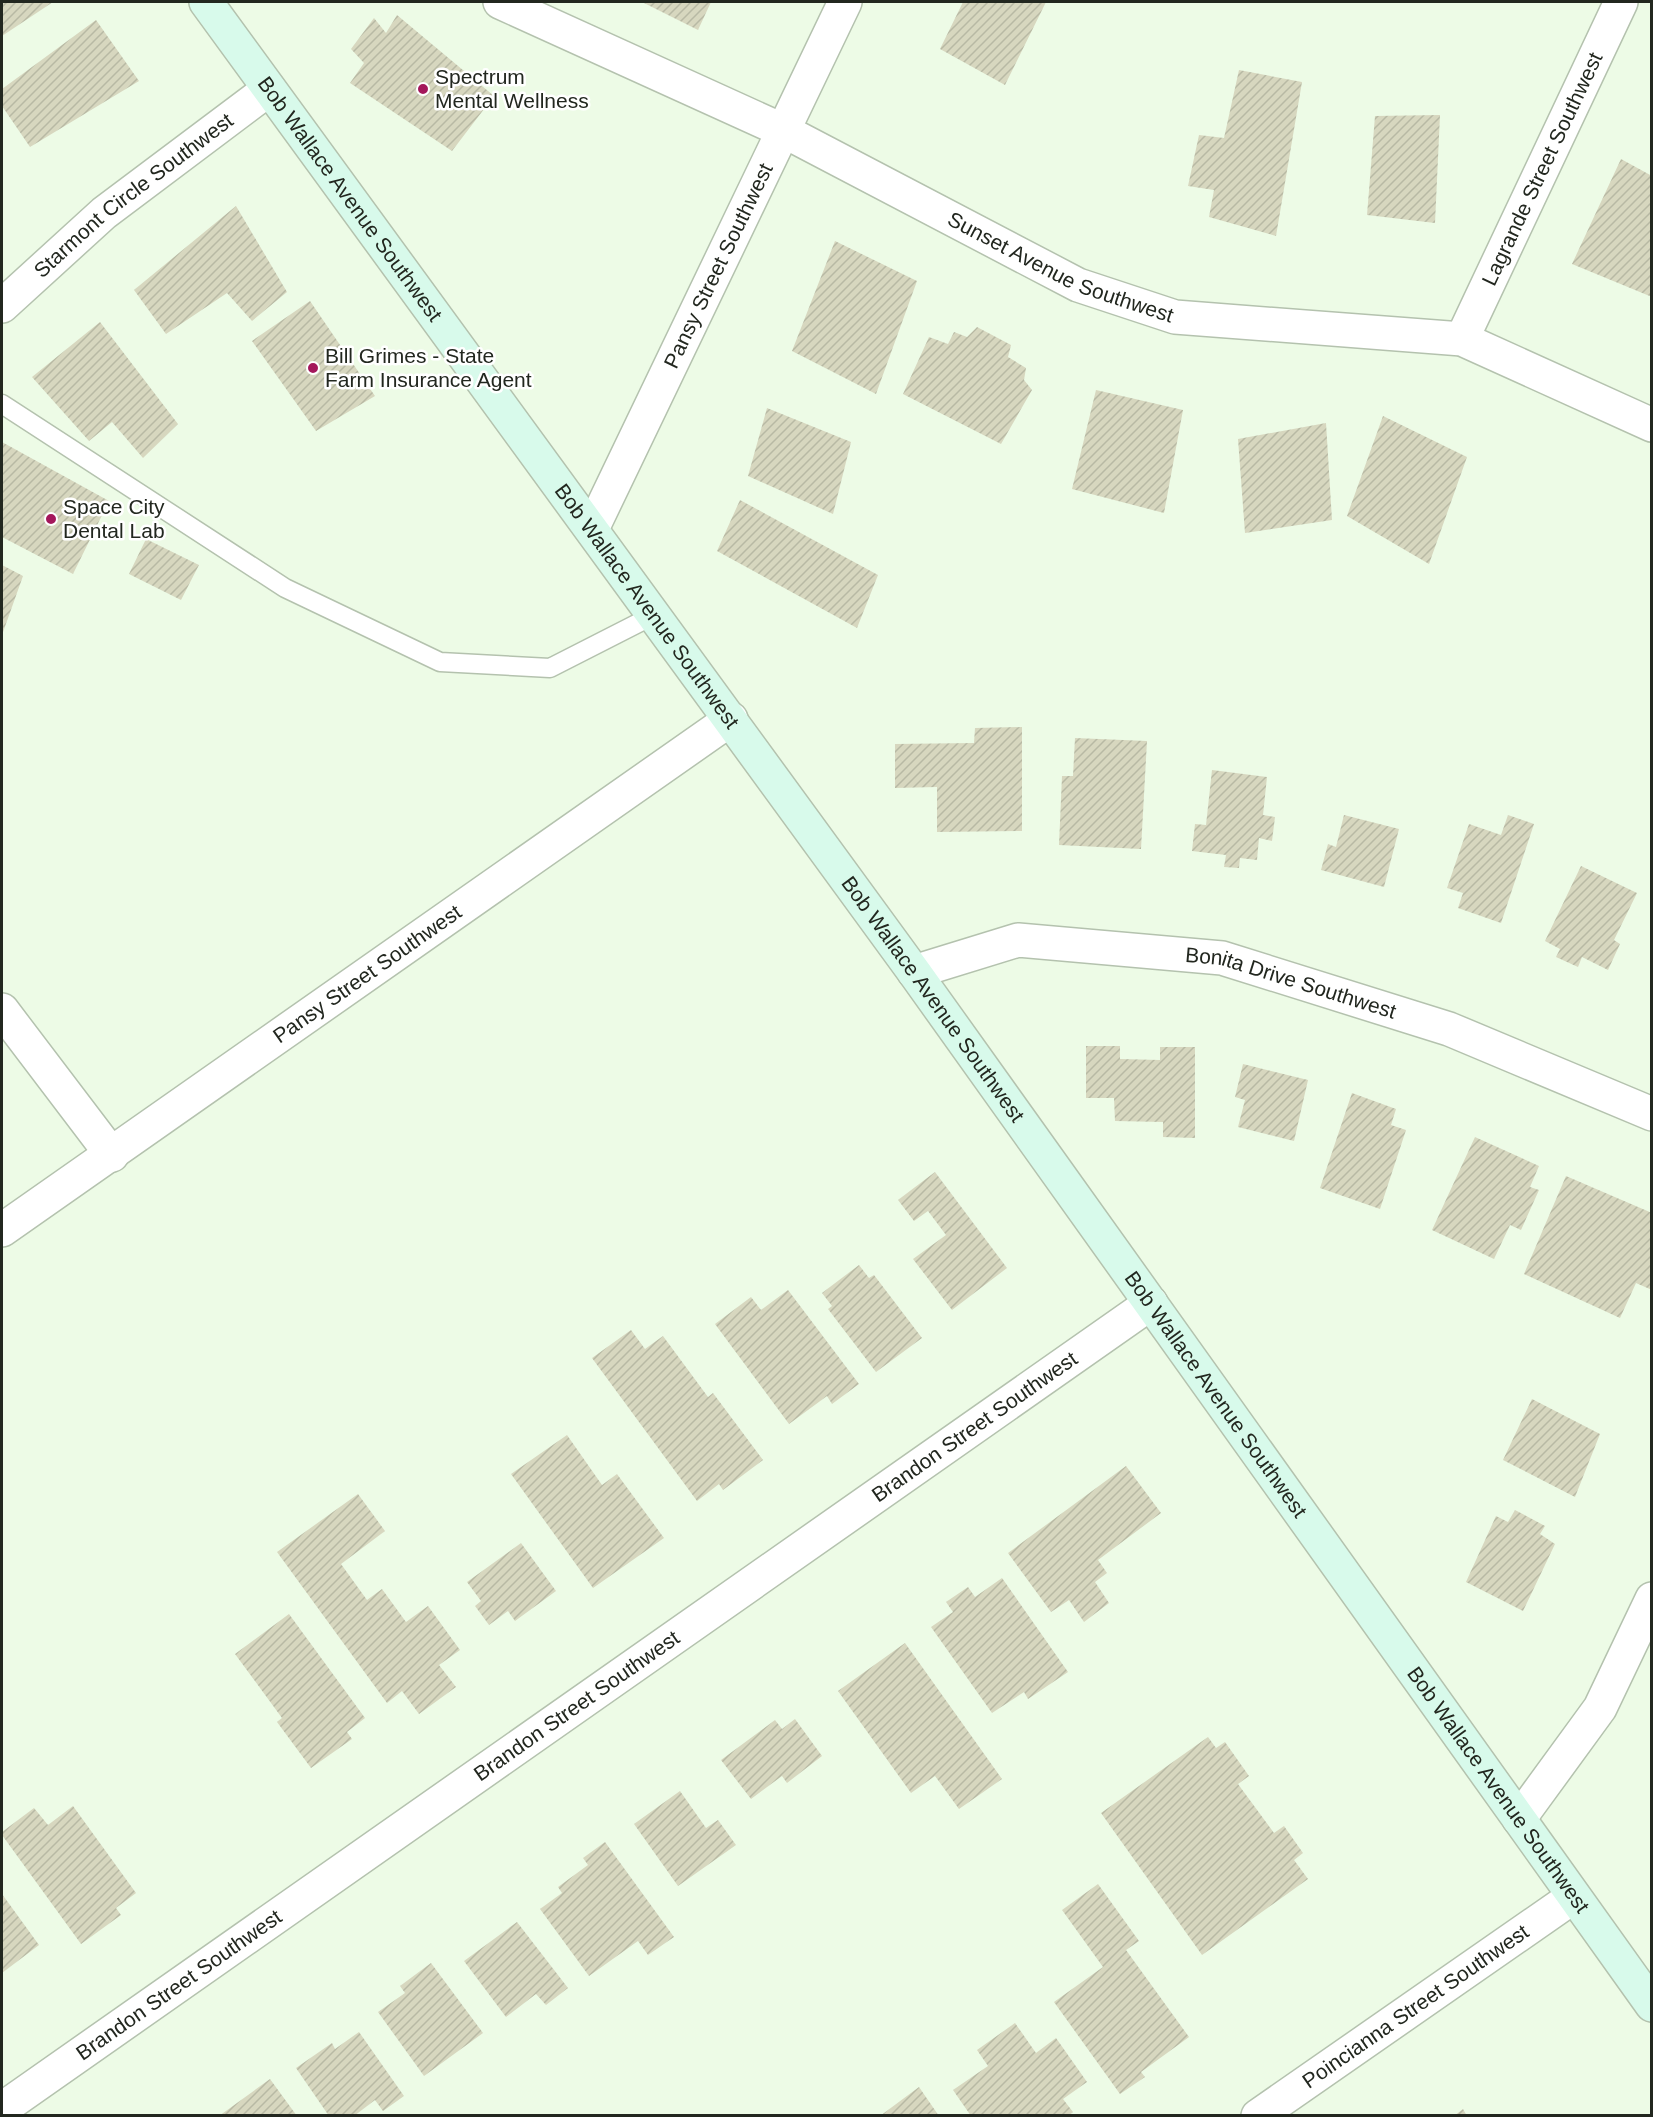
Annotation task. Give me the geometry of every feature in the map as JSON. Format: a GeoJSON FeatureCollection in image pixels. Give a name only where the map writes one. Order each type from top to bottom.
{"type":"FeatureCollection","features":[{"type":"Feature","properties":{"kind":"main road","name":"Bob Wallace Avenue Southwest"},"geometry":{"type":"LineString","coordinates":[[206,2],[914,972],[1652,2005]]}},
{"type":"Feature","properties":{"kind":"street","name":"Sunset Avenue Southwest"},"geometry":{"type":"LineString","coordinates":[[500,2],[784,131],[1078,285],[1175,317],[1462,339],[1652,425]]}},
{"type":"Feature","properties":{"kind":"street","name":"Pansy Street Southwest"},"geometry":{"type":"LineString","coordinates":[[592,529],[845,2]]}},
{"type":"Feature","properties":{"kind":"street","name":"Lagrande Street Southwest"},"geometry":{"type":"LineString","coordinates":[[1462,339],[1621,2]]}},
{"type":"Feature","properties":{"kind":"street","name":"Starmont Circle Southwest"},"geometry":{"type":"LineString","coordinates":[[2,306],[104,213],[269,89]]}},
{"type":"Feature","properties":{"kind":"street","name":"Pansy Street Southwest"},"geometry":{"type":"LineString","coordinates":[[2,1230],[731,719]]}},
{"type":"Feature","properties":{"kind":"street","name":"Bonita Drive Southwest"},"geometry":{"type":"LineString","coordinates":[[914,972],[1018,940],[1222,958],[1449,1029],[1652,1114]]}},
{"type":"Feature","properties":{"kind":"street"},"geometry":{"type":"LineString","coordinates":[[2,1010],[112,1155]]}},
{"type":"Feature","properties":{"kind":"street","name":"Brandon Street Southwest"},"geometry":{"type":"LineString","coordinates":[[2,2109],[1151,1303]]}},
{"type":"Feature","properties":{"kind":"street"},"geometry":{"type":"LineString","coordinates":[[1519,1819],[1600,1708],[1652,1599]]}},
{"type":"Feature","properties":{"kind":"street","name":"Poincianna Street Southwest"},"geometry":{"type":"LineString","coordinates":[[1258,2115],[1573,1897]]}},
{"type":"Feature","properties":{"kind":"lane"},"geometry":{"type":"LineString","coordinates":[[2,404],[285,588],[440,662],[550,668],[654,615]]}},
{"type":"Feature","properties":{"kind":"building"},"geometry":{"type":"Polygon","coordinates":[[[2,2],[53,2],[2,36],[2,2]]]}},
{"type":"Feature","properties":{"kind":"building"},"geometry":{"type":"Polygon","coordinates":[[[642,2],[711,2],[698,30],[642,2]]]}},
{"type":"Feature","properties":{"kind":"building"},"geometry":{"type":"Polygon","coordinates":[[[963,2],[1046,2],[1005,85],[940,49],[963,2]]]}},
{"type":"Feature","properties":{"kind":"building","name":"Spectrum Mental Wellness"},"geometry":{"type":"Polygon","coordinates":[[[397,15],[494,96],[452,151],[350,83],[364,63],[351,49],[374,18],[386,33],[397,15]]]}},
{"type":"Feature","properties":{"kind":"building"},"geometry":{"type":"Polygon","coordinates":[[[96,20],[139,81],[30,147],[2,106],[2,89],[96,20]]]}},
{"type":"Feature","properties":{"kind":"building"},"geometry":{"type":"Polygon","coordinates":[[[1239,70],[1302,82],[1276,236],[1209,217],[1214,190],[1188,186],[1199,135],[1224,138],[1239,70]]]}},
{"type":"Feature","properties":{"kind":"building"},"geometry":{"type":"Polygon","coordinates":[[[1440,115],[1435,223],[1367,215],[1375,116],[1440,115]]]}},
{"type":"Feature","properties":{"kind":"building"},"geometry":{"type":"Polygon","coordinates":[[[1621,159],[1652,176],[1652,297],[1572,264],[1621,159]]]}},
{"type":"Feature","properties":{"kind":"building"},"geometry":{"type":"Polygon","coordinates":[[[236,206],[287,292],[252,321],[227,293],[166,334],[134,290],[236,206]]]}},
{"type":"Feature","properties":{"kind":"building"},"geometry":{"type":"Polygon","coordinates":[[[835,241],[917,281],[876,394],[792,351],[835,241]]]}},
{"type":"Feature","properties":{"kind":"building","name":"Bill Grimes - State Farm Insurance Agent"},"geometry":{"type":"Polygon","coordinates":[[[310,301],[375,396],[316,431],[252,341],[310,301]]]}},
{"type":"Feature","properties":{"kind":"building"},"geometry":{"type":"Polygon","coordinates":[[[100,322],[178,424],[143,458],[112,422],[89,441],[32,377],[100,322]]]}},
{"type":"Feature","properties":{"kind":"building"},"geometry":{"type":"Polygon","coordinates":[[[977,327],[1011,345],[1008,357],[1026,368],[1024,380],[1032,390],[1001,444],[903,394],[929,337],[948,344],[954,332],[967,337],[977,327]]]}},
{"type":"Feature","properties":{"kind":"building"},"geometry":{"type":"Polygon","coordinates":[[[1096,390],[1183,410],[1164,513],[1072,489],[1096,390]]]}},
{"type":"Feature","properties":{"kind":"building"},"geometry":{"type":"Polygon","coordinates":[[[767,408],[851,442],[833,514],[748,476],[767,408]]]}},
{"type":"Feature","properties":{"kind":"building"},"geometry":{"type":"Polygon","coordinates":[[[1383,416],[1467,457],[1429,564],[1347,516],[1383,416]]]}},
{"type":"Feature","properties":{"kind":"building"},"geometry":{"type":"Polygon","coordinates":[[[1326,423],[1332,520],[1245,533],[1238,439],[1326,423]]]}},
{"type":"Feature","properties":{"kind":"building","name":"Space City Dental Lab"},"geometry":{"type":"Polygon","coordinates":[[[2,442],[109,501],[73,574],[2,537],[2,442]]]}},
{"type":"Feature","properties":{"kind":"building"},"geometry":{"type":"Polygon","coordinates":[[[740,500],[878,575],[857,628],[717,551],[740,500]]]}},
{"type":"Feature","properties":{"kind":"building"},"geometry":{"type":"Polygon","coordinates":[[[146,539],[199,565],[181,600],[129,574],[146,539]]]}},
{"type":"Feature","properties":{"kind":"building"},"geometry":{"type":"Polygon","coordinates":[[[2,565],[23,576],[2,635],[2,565]]]}},
{"type":"Feature","properties":{"kind":"building"},"geometry":{"type":"Polygon","coordinates":[[[1022,727],[1022,831],[937,832],[937,787],[895,788],[895,744],[974,743],[975,728],[1022,727]]]}},
{"type":"Feature","properties":{"kind":"building"},"geometry":{"type":"Polygon","coordinates":[[[1075,738],[1147,741],[1141,849],[1059,845],[1062,776],[1073,776],[1075,738]]]}},
{"type":"Feature","properties":{"kind":"building"},"geometry":{"type":"Polygon","coordinates":[[[1212,770],[1267,777],[1263,815],[1275,817],[1272,841],[1259,838],[1257,860],[1240,858],[1239,868],[1224,867],[1226,855],[1192,851],[1195,824],[1206,825],[1212,770]]]}},
{"type":"Feature","properties":{"kind":"building"},"geometry":{"type":"Polygon","coordinates":[[[1344,815],[1399,829],[1384,887],[1321,870],[1328,844],[1336,847],[1344,815]]]}},
{"type":"Feature","properties":{"kind":"building"},"geometry":{"type":"Polygon","coordinates":[[[1508,815],[1534,824],[1501,923],[1458,908],[1463,893],[1447,888],[1469,824],[1501,835],[1508,815]]]}},
{"type":"Feature","properties":{"kind":"building"},"geometry":{"type":"Polygon","coordinates":[[[1581,866],[1637,893],[1614,940],[1620,944],[1608,970],[1582,957],[1578,967],[1556,957],[1560,949],[1545,941],[1581,866]]]}},
{"type":"Feature","properties":{"kind":"building"},"geometry":{"type":"Polygon","coordinates":[[[1086,1046],[1120,1046],[1120,1059],[1160,1060],[1160,1047],[1195,1047],[1195,1138],[1163,1137],[1163,1122],[1115,1121],[1114,1098],[1086,1098],[1086,1046]]]}},
{"type":"Feature","properties":{"kind":"building"},"geometry":{"type":"Polygon","coordinates":[[[1243,1064],[1308,1080],[1294,1141],[1238,1127],[1245,1100],[1235,1097],[1243,1064]]]}},
{"type":"Feature","properties":{"kind":"building"},"geometry":{"type":"Polygon","coordinates":[[[1352,1093],[1396,1109],[1391,1125],[1406,1130],[1380,1209],[1320,1188],[1352,1093]]]}},
{"type":"Feature","properties":{"kind":"building"},"geometry":{"type":"Polygon","coordinates":[[[1475,1137],[1539,1166],[1530,1187],[1539,1190],[1521,1230],[1510,1225],[1494,1259],[1432,1230],[1475,1137]]]}},
{"type":"Feature","properties":{"kind":"building"},"geometry":{"type":"Polygon","coordinates":[[[935,1172],[1007,1268],[952,1310],[913,1259],[946,1235],[928,1211],[914,1221],[898,1200],[935,1172]]]}},
{"type":"Feature","properties":{"kind":"building"},"geometry":{"type":"Polygon","coordinates":[[[1566,1176],[1652,1213],[1652,1290],[1636,1283],[1620,1318],[1524,1274],[1566,1176]]]}},
{"type":"Feature","properties":{"kind":"building"},"geometry":{"type":"Polygon","coordinates":[[[859,1265],[869,1278],[874,1275],[922,1338],[876,1372],[828,1309],[832,1306],[822,1293],[859,1265]]]}},
{"type":"Feature","properties":{"kind":"building"},"geometry":{"type":"Polygon","coordinates":[[[788,1290],[859,1384],[832,1404],[827,1396],[789,1424],[715,1324],[751,1297],[761,1310],[788,1290]]]}},
{"type":"Feature","properties":{"kind":"building"},"geometry":{"type":"Polygon","coordinates":[[[631,1330],[645,1349],[663,1336],[708,1397],[713,1393],[763,1460],[723,1490],[719,1484],[697,1501],[592,1358],[631,1330]]]}},
{"type":"Feature","properties":{"kind":"building"},"geometry":{"type":"Polygon","coordinates":[[[1532,1399],[1600,1434],[1575,1497],[1503,1460],[1532,1399]]]}},
{"type":"Feature","properties":{"kind":"building"},"geometry":{"type":"Polygon","coordinates":[[[567,1435],[602,1485],[617,1474],[664,1538],[593,1588],[511,1474],[567,1435]]]}},
{"type":"Feature","properties":{"kind":"building"},"geometry":{"type":"Polygon","coordinates":[[[1126,1466],[1161,1513],[1098,1560],[1107,1573],[1095,1582],[1109,1603],[1084,1622],[1069,1600],[1051,1612],[1008,1553],[1126,1466]]]}},
{"type":"Feature","properties":{"kind":"building"},"geometry":{"type":"Polygon","coordinates":[[[358,1494],[385,1531],[341,1564],[367,1600],[382,1589],[406,1622],[428,1606],[460,1650],[439,1665],[456,1687],[419,1714],[402,1691],[387,1703],[277,1552],[358,1494]]]}},
{"type":"Feature","properties":{"kind":"building"},"geometry":{"type":"Polygon","coordinates":[[[1515,1510],[1545,1526],[1540,1534],[1555,1544],[1523,1611],[1466,1582],[1496,1516],[1508,1522],[1515,1510]]]}},
{"type":"Feature","properties":{"kind":"building"},"geometry":{"type":"Polygon","coordinates":[[[521,1543],[556,1591],[515,1621],[508,1611],[489,1625],[475,1606],[481,1601],[467,1582],[521,1543]]]}},
{"type":"Feature","properties":{"kind":"building"},"geometry":{"type":"Polygon","coordinates":[[[1002,1578],[1068,1672],[1028,1699],[1024,1692],[992,1713],[931,1627],[953,1612],[946,1602],[968,1587],[975,1597],[1002,1578]]]}},
{"type":"Feature","properties":{"kind":"building"},"geometry":{"type":"Polygon","coordinates":[[[289,1614],[365,1718],[347,1732],[352,1739],[311,1768],[277,1722],[282,1718],[235,1654],[289,1614]]]}},
{"type":"Feature","properties":{"kind":"building"},"geometry":{"type":"Polygon","coordinates":[[[905,1643],[1002,1779],[959,1809],[935,1776],[911,1793],[838,1691],[905,1643]]]}},
{"type":"Feature","properties":{"kind":"building"},"geometry":{"type":"Polygon","coordinates":[[[795,1719],[822,1756],[787,1783],[782,1776],[751,1799],[721,1760],[775,1720],[782,1729],[795,1719]]]}},
{"type":"Feature","properties":{"kind":"building"},"geometry":{"type":"Polygon","coordinates":[[[1208,1737],[1216,1748],[1225,1742],[1249,1776],[1238,1784],[1274,1833],[1284,1826],[1303,1853],[1294,1860],[1308,1879],[1202,1955],[1101,1813],[1208,1737]]]}},
{"type":"Feature","properties":{"kind":"building"},"geometry":{"type":"Polygon","coordinates":[[[680,1791],[706,1828],[718,1820],[736,1845],[678,1886],[634,1824],[680,1791]]]}},
{"type":"Feature","properties":{"kind":"building"},"geometry":{"type":"Polygon","coordinates":[[[73,1806],[136,1893],[116,1908],[121,1915],[81,1944],[2,1835],[2,1832],[34,1808],[48,1825],[73,1806]]]}},
{"type":"Feature","properties":{"kind":"building"},"geometry":{"type":"Polygon","coordinates":[[[605,1842],[674,1937],[648,1955],[638,1941],[589,1976],[540,1909],[562,1893],[558,1887],[588,1865],[583,1858],[605,1842]]]}},
{"type":"Feature","properties":{"kind":"building"},"geometry":{"type":"Polygon","coordinates":[[[1098,1884],[1139,1941],[1126,1950],[1189,2037],[1141,2072],[1145,2077],[1120,2094],[1054,2002],[1103,1967],[1062,1910],[1098,1884]]]}},
{"type":"Feature","properties":{"kind":"building"},"geometry":{"type":"Polygon","coordinates":[[[2,1894],[39,1945],[2,1973],[2,1894]]]}},
{"type":"Feature","properties":{"kind":"building"},"geometry":{"type":"Polygon","coordinates":[[[517,1922],[568,1988],[546,2005],[536,1994],[506,2017],[464,1961],[517,1922]]]}},
{"type":"Feature","properties":{"kind":"building"},"geometry":{"type":"Polygon","coordinates":[[[431,1963],[483,2033],[424,2076],[378,2012],[405,1993],[400,1986],[431,1963]]]}},
{"type":"Feature","properties":{"kind":"building"},"geometry":{"type":"Polygon","coordinates":[[[1015,2023],[1036,2053],[1056,2038],[1087,2082],[1063,2099],[1073,2112],[1068,2116],[971,2116],[953,2090],[988,2066],[977,2050],[1015,2023]]]}},
{"type":"Feature","properties":{"kind":"building"},"geometry":{"type":"Polygon","coordinates":[[[359,2032],[404,2096],[383,2111],[375,2100],[354,2116],[329,2116],[296,2068],[332,2043],[335,2049],[359,2032]]]}},
{"type":"Feature","properties":{"kind":"building"},"geometry":{"type":"Polygon","coordinates":[[[270,2079],[297,2116],[219,2116],[270,2079]]]}},
{"type":"Feature","properties":{"kind":"building"},"geometry":{"type":"Polygon","coordinates":[[[919,2087],[939,2116],[880,2116],[919,2087]]]}},
{"type":"Feature","properties":{"kind":"building"},"geometry":{"type":"Polygon","coordinates":[[[1463,2109],[1467,2116],[1454,2116],[1463,2109]]]}},
{"type":"Feature","properties":{"kind":"place","name":"Spectrum Mental Wellness"},"geometry":{"type":"Point","coordinates":[423,89]}},
{"type":"Feature","properties":{"kind":"place","name":"Bill Grimes - State Farm Insurance Agent"},"geometry":{"type":"Point","coordinates":[313,368]}},
{"type":"Feature","properties":{"kind":"place","name":"Space City Dental Lab"},"geometry":{"type":"Point","coordinates":[51,519]}}]}
